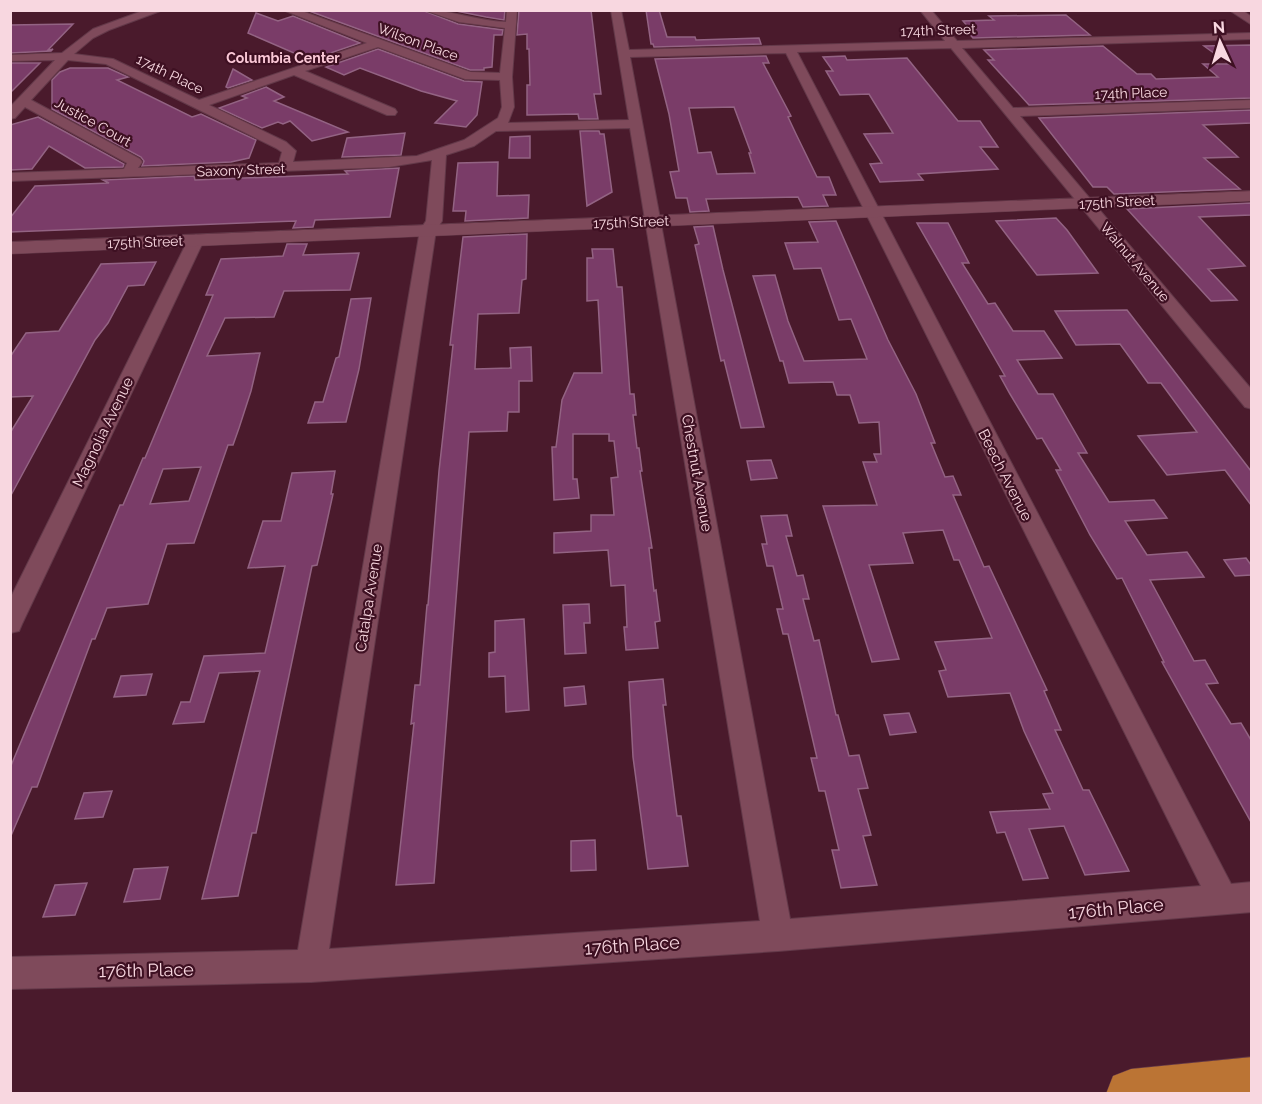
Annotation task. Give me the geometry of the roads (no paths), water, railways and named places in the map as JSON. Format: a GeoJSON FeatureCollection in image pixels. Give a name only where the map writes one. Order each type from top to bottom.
{"type":"FeatureCollection","features":[{"type":"Feature","properties":{"kind":"highway"},"geometry":{"type":"LineString","coordinates":[[1131,1094],[1251,1082]]}},
{"type":"Feature","properties":{"kind":"street"},"geometry":{"type":"LineString","coordinates":[[10,115],[66,56],[90,35],[158,10]]}},
{"type":"Feature","properties":{"kind":"street","name":"Wilson Place"},"geometry":{"type":"LineString","coordinates":[[288,10],[469,76],[506,77]]}},
{"type":"Feature","properties":{"kind":"street"},"geometry":{"type":"LineString","coordinates":[[429,10],[463,22],[482,25],[511,25]]}},
{"type":"Feature","properties":{"kind":"street"},"geometry":{"type":"LineString","coordinates":[[494,127],[504,120],[508,107],[506,77],[512,10]]}},
{"type":"Feature","properties":{"kind":"street","name":"Chestnut Avenue"},"geometry":{"type":"LineString","coordinates":[[616,10],[778,935]]}},
{"type":"Feature","properties":{"kind":"street","name":"Walnut Avenue"},"geometry":{"type":"LineString","coordinates":[[925,10],[1251,403]]}},
{"type":"Feature","properties":{"kind":"street"},"geometry":{"type":"LineString","coordinates":[[1234,10],[1251,22]]}},
{"type":"Feature","properties":{"kind":"street","name":"174th Street"},"geometry":{"type":"LineString","coordinates":[[625,54],[1251,36]]}},
{"type":"Feature","properties":{"kind":"street"},"geometry":{"type":"LineString","coordinates":[[199,104],[377,43]]}},
{"type":"Feature","properties":{"kind":"street","name":"Beech Avenue"},"geometry":{"type":"LineString","coordinates":[[790,50],[871,212],[1237,898]]}},
{"type":"Feature","properties":{"kind":"street","name":"174th Place"},"geometry":{"type":"LineString","coordinates":[[10,58],[66,56],[109,61],[289,151],[284,168]]}},
{"type":"Feature","properties":{"kind":"street"},"geometry":{"type":"LineString","coordinates":[[294,71],[391,112]]}},
{"type":"Feature","properties":{"kind":"street","name":"Justice Court"},"geometry":{"type":"LineString","coordinates":[[24,101],[135,162],[127,174]]}},
{"type":"Feature","properties":{"kind":"street","name":"174th Place"},"geometry":{"type":"LineString","coordinates":[[1011,112],[1251,104]]}},
{"type":"Feature","properties":{"kind":"street"},"geometry":{"type":"LineString","coordinates":[[494,127],[636,124]]}},
{"type":"Feature","properties":{"kind":"street","name":"Saxony Street"},"geometry":{"type":"LineString","coordinates":[[13,181],[127,174],[389,164],[419,160],[469,143],[494,127]]}},
{"type":"Feature","properties":{"kind":"street","name":"Catalpa Avenue"},"geometry":{"type":"LineString","coordinates":[[311,966],[428,230],[434,221],[439,153]]}},
{"type":"Feature","properties":{"kind":"street","name":"175th Street"},"geometry":{"type":"LineString","coordinates":[[10,248],[1251,196]]}},
{"type":"Feature","properties":{"kind":"street","name":"Magnolia Avenue"},"geometry":{"type":"LineString","coordinates":[[10,624],[196,240]]}},
{"type":"Feature","properties":{"kind":"street","name":"176th Place"},"geometry":{"type":"LineString","coordinates":[[10,974],[311,966],[778,935],[1237,898]]}},
{"type":"Feature","properties":{"kind":"district","name":"Columbia Center"},"geometry":{"type":"Point","coordinates":[283,58]}}]}
